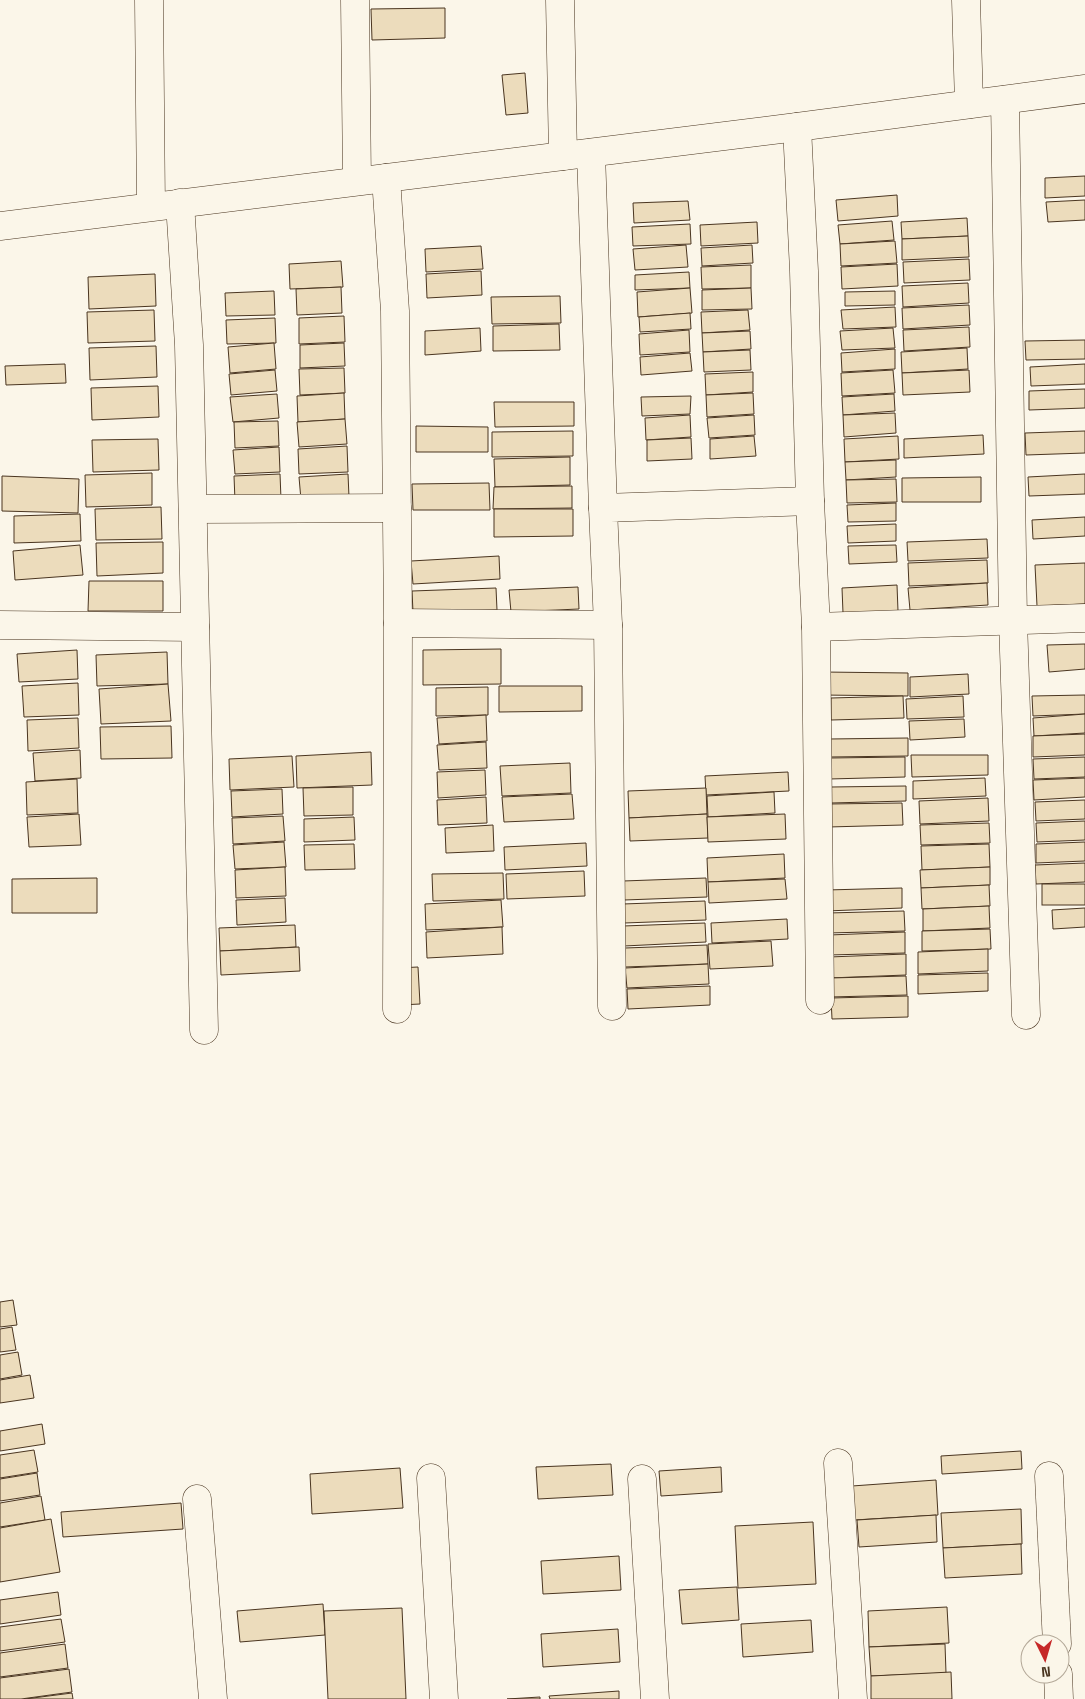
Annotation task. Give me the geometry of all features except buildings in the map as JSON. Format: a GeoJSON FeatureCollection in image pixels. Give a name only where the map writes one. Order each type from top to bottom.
{"type":"FeatureCollection","features":[{"type":"Feature","properties":{"kind":"street"},"geometry":{"type":"LineString","coordinates":[[149,0],[151,206]]}},
{"type":"Feature","properties":{"kind":"street"},"geometry":{"type":"LineString","coordinates":[[355,0],[357,181]]}},
{"type":"Feature","properties":{"kind":"street"},"geometry":{"type":"LineString","coordinates":[[560,0],[563,156]]}},
{"type":"Feature","properties":{"kind":"street"},"geometry":{"type":"LineString","coordinates":[[966,0],[969,104]]}},
{"type":"Feature","properties":{"kind":"street"},"geometry":{"type":"LineString","coordinates":[[0,226],[797,127],[1085,89]]}},
{"type":"Feature","properties":{"kind":"street"},"geometry":{"type":"LineString","coordinates":[[1005,100],[1012,620],[1026,1015]]}},
{"type":"Feature","properties":{"kind":"street"},"geometry":{"type":"LineString","coordinates":[[797,127],[804,271],[810,501],[816,627],[820,1000]]}},
{"type":"Feature","properties":{"kind":"street"},"geometry":{"type":"LineString","coordinates":[[591,152],[608,625],[612,1006]]}},
{"type":"Feature","properties":{"kind":"street"},"geometry":{"type":"LineString","coordinates":[[386,178],[395,311],[398,623],[398,1009]]}},
{"type":"Feature","properties":{"kind":"street"},"geometry":{"type":"LineString","coordinates":[[180,203],[189,345],[204,1030]]}},
{"type":"Feature","properties":{"kind":"street"},"geometry":{"type":"LineString","coordinates":[[603,508],[810,501]]}},
{"type":"Feature","properties":{"kind":"street"},"geometry":{"type":"LineString","coordinates":[[193,509],[397,508]]}},
{"type":"Feature","properties":{"kind":"street"},"geometry":{"type":"LineString","coordinates":[[816,627],[1085,618]]}},
{"type":"Feature","properties":{"kind":"street"},"geometry":{"type":"LineString","coordinates":[[398,623],[608,625]]}},
{"type":"Feature","properties":{"kind":"street"},"geometry":{"type":"LineString","coordinates":[[0,625],[195,627]]}},
{"type":"Feature","properties":{"kind":"street"},"geometry":{"type":"LineString","coordinates":[[838,1463],[853,1699]]}},
{"type":"Feature","properties":{"kind":"street"},"geometry":{"type":"LineString","coordinates":[[1049,1476],[1057,1634]]}},
{"type":"Feature","properties":{"kind":"street"},"geometry":{"type":"LineString","coordinates":[[431,1478],[444,1699]]}},
{"type":"Feature","properties":{"kind":"street"},"geometry":{"type":"LineString","coordinates":[[642,1479],[655,1699]]}},
{"type":"Feature","properties":{"kind":"street"},"geometry":{"type":"LineString","coordinates":[[197,1499],[213,1699]]}},
{"type":"Feature","properties":{"kind":"street"},"geometry":{"type":"LineString","coordinates":[[1058,1684],[1059,1699]]}}]}
